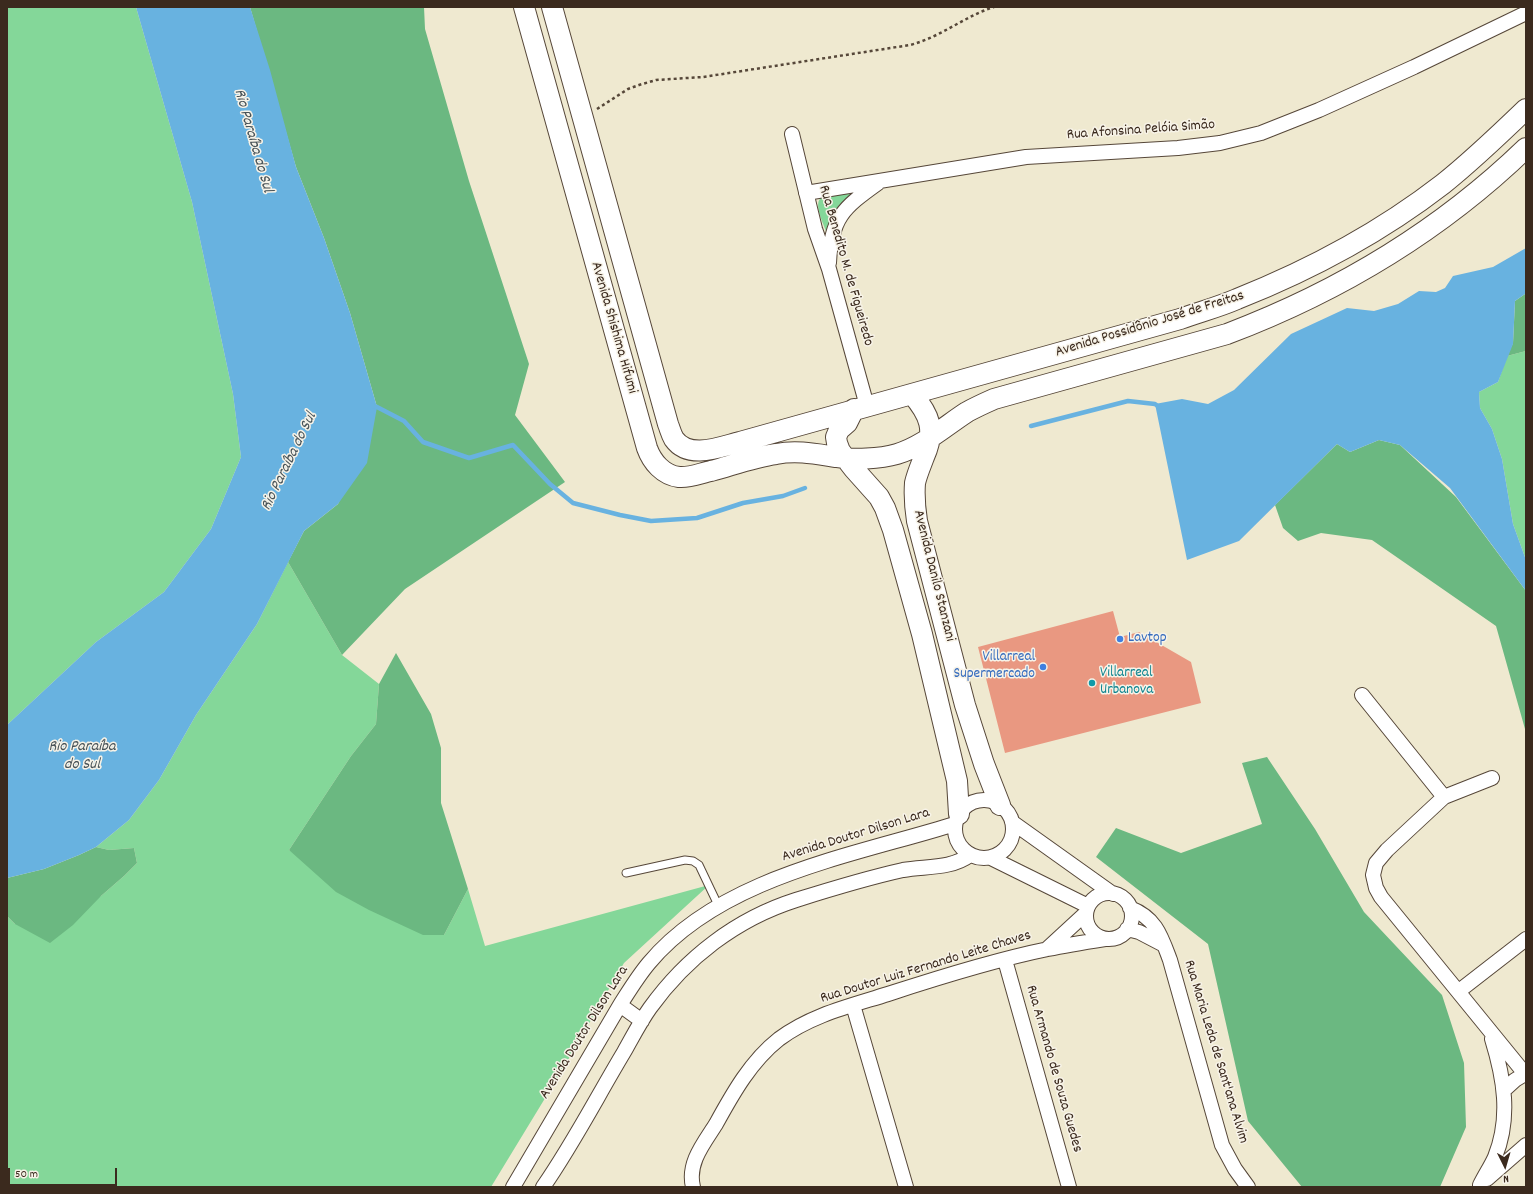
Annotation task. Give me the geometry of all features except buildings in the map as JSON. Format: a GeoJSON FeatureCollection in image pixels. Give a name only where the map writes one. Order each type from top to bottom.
{"type":"FeatureCollection","features":[{"type":"Feature","properties":{"kind":"street","name":"Avenida Shishima Hifumi"},"geometry":{"type":"LineString","coordinates":[[524,7],[648,452],[654,462],[664,472],[671,475],[685,477],[776,454],[804,452],[842,458],[880,457],[897,454],[936,434]]}},
{"type":"Feature","properties":{"kind":"street","name":"Avenida Shishima Hifumi"},"geometry":{"type":"LineString","coordinates":[[552,7],[668,424],[675,440],[689,450],[714,449],[860,408]]}},
{"type":"Feature","properties":{"kind":"street","name":"Rua Afonsina Pelóia Simão"},"geometry":{"type":"LineString","coordinates":[[806,193],[1026,156],[1178,148],[1220,143],[1261,133],[1319,110],[1414,67],[1526,13]]}},
{"type":"Feature","properties":{"kind":"street","name":"Avenida Possidônio José de Freitas"},"geometry":{"type":"LineString","coordinates":[[860,408],[1180,318],[1236,300],[1289,277],[1342,250],[1392,220],[1443,184],[1526,109]]}},
{"type":"Feature","properties":{"kind":"street","name":"Rua Benedito M. de Figueiredo"},"geometry":{"type":"LineString","coordinates":[[792,134],[815,229],[829,269],[860,408]]}},
{"type":"Feature","properties":{"kind":"street","name":"Avenida Possidônio José de Freitas"},"geometry":{"type":"LineString","coordinates":[[936,434],[970,410],[994,399],[1227,334],[1286,310],[1338,285],[1396,251],[1442,219],[1487,184],[1526,148]]}},
{"type":"Feature","properties":{"kind":"street"},"geometry":{"type":"LineString","coordinates":[[829,269],[830,245],[833,231],[838,220],[844,210],[855,199],[881,180]]}},
{"type":"Feature","properties":{"kind":"street"},"geometry":{"type":"LineString","coordinates":[[912,394],[928,416],[930,425],[936,434]]}},
{"type":"Feature","properties":{"kind":"street","name":"Avenida Danilo Stanzani"},"geometry":{"type":"LineString","coordinates":[[860,408],[839,430],[836,438],[842,458],[879,497],[885,508],[893,530],[922,634],[956,781],[957,819]]}},
{"type":"Feature","properties":{"kind":"street","name":"Avenida Danilo Stanzani"},"geometry":{"type":"LineString","coordinates":[[936,434],[919,468],[915,483],[914,503],[917,521],[967,712],[984,764],[1000,805]]}},
{"type":"Feature","properties":{"kind":"street"},"geometry":{"type":"LineString","coordinates":[[1362,695],[1444,797]]}},
{"type":"Feature","properties":{"kind":"street"},"geometry":{"type":"LineString","coordinates":[[1492,778],[1444,797],[1383,854],[1376,863],[1373,875],[1376,888],[1381,897],[1459,991],[1490,1033],[1526,1075],[1515,1080],[1504,1090]]}},
{"type":"Feature","properties":{"kind":"street"},"geometry":{"type":"LineString","coordinates":[[978,801],[993,802],[1000,805],[1008,812],[1012,822],[1013,831],[1011,840],[1000,854],[991,858],[977,858],[970,855],[963,850],[955,834],[957,819],[964,808],[978,801]]}},
{"type":"Feature","properties":{"kind":"street","name":"Avenida Doutor Dilson Lara"},"geometry":{"type":"LineString","coordinates":[[513,1187],[620,1005],[637,979],[654,958],[694,922],[718,905],[786,875],[957,819]]}},
{"type":"Feature","properties":{"kind":"street"},"geometry":{"type":"LineString","coordinates":[[1012,822],[1112,894]]}},
{"type":"Feature","properties":{"kind":"street"},"geometry":{"type":"LineString","coordinates":[[543,1187],[575,1138],[642,1021],[686,965],[728,932],[754,916],[794,900],[844,885],[905,870],[956,863],[970,855]]}},
{"type":"Feature","properties":{"kind":"street"},"geometry":{"type":"LineString","coordinates":[[991,858],[1087,910]]}},
{"type":"Feature","properties":{"kind":"street"},"geometry":{"type":"LineString","coordinates":[[1112,894],[1120,896],[1130,908],[1131,920],[1128,930],[1113,939],[1098,937],[1088,926],[1087,910],[1092,900],[1098,896],[1112,894]]}},
{"type":"Feature","properties":{"kind":"street","name":"Rua Maria Leda de Sant'ana Alvim"},"geometry":{"type":"LineString","coordinates":[[1130,908],[1138,911],[1151,921],[1159,932],[1176,981],[1222,1145],[1235,1170],[1248,1187]]}},
{"type":"Feature","properties":{"kind":"street","name":"Rua Doutor Luiz Fernando Leite Chaves"},"geometry":{"type":"LineString","coordinates":[[1047,949],[1087,910]]}},
{"type":"Feature","properties":{"kind":"street"},"geometry":{"type":"LineString","coordinates":[[1128,930],[1139,932],[1164,945]]}},
{"type":"Feature","properties":{"kind":"street","name":"Rua Doutor Luiz Fernando Leite Chaves"},"geometry":{"type":"LineString","coordinates":[[693,1187],[691,1173],[695,1158],[725,1106],[749,1070],[770,1047],[789,1032],[826,1014],[853,1005],[1005,960],[1047,949],[1105,939]]}},
{"type":"Feature","properties":{"kind":"street"},"geometry":{"type":"LineString","coordinates":[[1459,991],[1526,939]]}},
{"type":"Feature","properties":{"kind":"street","name":"Rua Armando de Souza Guedes"},"geometry":{"type":"LineString","coordinates":[[1005,960],[1069,1187]]}},
{"type":"Feature","properties":{"kind":"street"},"geometry":{"type":"LineString","coordinates":[[620,1005],[642,1021]]}},
{"type":"Feature","properties":{"kind":"street"},"geometry":{"type":"LineString","coordinates":[[853,1005],[906,1187]]}},
{"type":"Feature","properties":{"kind":"street"},"geometry":{"type":"LineString","coordinates":[[1479,1186],[1498,1147],[1504,1118],[1504,1090],[1490,1033]]}},
{"type":"Feature","properties":{"kind":"street"},"geometry":{"type":"LineString","coordinates":[[1479,1186],[1526,1146]]}},
{"type":"Feature","properties":{"kind":"lane"},"geometry":{"type":"LineString","coordinates":[[626,873],[685,860],[693,861],[699,865],[718,905]]}},
{"type":"Feature","properties":{"kind":"path"},"geometry":{"type":"LineString","coordinates":[[584,119],[609,101],[639,84],[667,79],[703,77],[910,45],[937,36],[977,14],[994,7]]}},
{"type":"Feature","properties":{"kind":"green space"},"geometry":{"type":"Polygon","coordinates":[[[7,7],[136,7],[192,202],[233,394],[241,457],[211,529],[164,592],[96,642],[7,725],[7,7]]]}},
{"type":"Feature","properties":{"kind":"green space"},"geometry":{"type":"Polygon","coordinates":[[[250,7],[424,7],[425,29],[469,181],[529,364],[515,415],[565,482],[405,589],[342,655],[288,562],[304,531],[338,504],[377,407],[350,313],[324,238],[296,167],[250,7]]]}},
{"type":"Feature","properties":{"kind":"green space"},"geometry":{"type":"Polygon","coordinates":[[[854,191],[855,193],[827,234],[818,209],[819,200],[822,197],[854,191]]]}},
{"type":"Feature","properties":{"kind":"green space"},"geometry":{"type":"Polygon","coordinates":[[[1525,294],[1526,351],[1507,356],[1513,343],[1515,301],[1525,294]]]}},
{"type":"Feature","properties":{"kind":"green space"},"geometry":{"type":"Polygon","coordinates":[[[1526,351],[1526,560],[1513,524],[1502,459],[1492,429],[1480,408],[1479,392],[1498,382],[1507,356],[1526,351]]]}},
{"type":"Feature","properties":{"kind":"green space"},"geometry":{"type":"Polygon","coordinates":[[[1379,440],[1400,445],[1456,497],[1526,591],[1526,729],[1496,626],[1372,540],[1321,533],[1298,541],[1283,528],[1275,505],[1337,444],[1350,452],[1379,440]]]}},
{"type":"Feature","properties":{"kind":"green space"},"geometry":{"type":"Polygon","coordinates":[[[288,562],[342,655],[379,684],[376,724],[351,756],[289,850],[444,935],[468,889],[485,946],[709,885],[624,963],[561,1072],[491,1187],[7,1187],[7,916],[15,924],[101,896],[137,863],[134,848],[109,850],[96,847],[129,820],[159,780],[196,715],[257,624],[288,562]]]}},
{"type":"Feature","properties":{"kind":"green space"},"geometry":{"type":"Polygon","coordinates":[[[396,653],[431,714],[441,748],[441,803],[468,889],[444,935],[423,935],[369,910],[336,892],[289,850],[351,756],[376,724],[379,684],[396,653]]]}},
{"type":"Feature","properties":{"kind":"green space"},"geometry":{"type":"Polygon","coordinates":[[[1267,757],[1315,829],[1364,912],[1442,995],[1464,1063],[1466,1127],[1440,1187],[1302,1187],[1248,1121],[1208,944],[1096,857],[1116,828],[1181,853],[1262,824],[1242,763],[1267,757]]]}},
{"type":"Feature","properties":{"kind":"green space"},"geometry":{"type":"Polygon","coordinates":[[[96,847],[109,850],[134,848],[137,863],[101,896],[73,925],[50,943],[15,924],[7,916],[7,878],[44,869],[96,847]]]}},
{"type":"Feature","properties":{"kind":"water","name":"Rio Paraíba do Sul"},"geometry":{"type":"Polygon","coordinates":[[[136,7],[250,7],[270,70],[296,167],[324,238],[350,313],[377,407],[367,463],[338,504],[304,531],[257,624],[196,715],[159,780],[129,820],[96,847],[44,869],[7,878],[7,725],[96,642],[164,592],[211,529],[241,457],[233,394],[192,202],[136,7]]]}},
{"type":"Feature","properties":{"kind":"water"},"geometry":{"type":"Polygon","coordinates":[[[1526,248],[1526,295],[1525,294],[1515,301],[1513,344],[1498,382],[1479,392],[1480,408],[1492,429],[1502,459],[1513,524],[1526,560],[1526,591],[1450,488],[1400,445],[1379,440],[1350,452],[1337,444],[1239,541],[1187,560],[1155,404],[1182,399],[1208,404],[1234,390],[1291,334],[1347,308],[1374,311],[1398,304],[1419,291],[1436,292],[1445,288],[1453,276],[1493,267],[1526,248]]]}},
{"type":"Feature","properties":{"kind":"waterway"},"geometry":{"type":"LineString","coordinates":[[1031,426],[1128,401],[1155,404],[1159,407]]}},
{"type":"Feature","properties":{"kind":"waterway"},"geometry":{"type":"LineString","coordinates":[[372,406],[377,407],[404,421],[423,442],[469,458],[513,445],[550,484],[573,503],[651,521],[697,518],[743,503],[783,496],[805,488]]}},
{"type":"Feature","properties":{"kind":"place","name":"Lavtop"},"geometry":{"type":"Point","coordinates":[1120,639]}},
{"type":"Feature","properties":{"kind":"place","name":"Villarreal Supermercado"},"geometry":{"type":"Point","coordinates":[1043,667]}},
{"type":"Feature","properties":{"kind":"place","name":"Villarreal Urbanova"},"geometry":{"type":"Point","coordinates":[1092,683]}}]}
